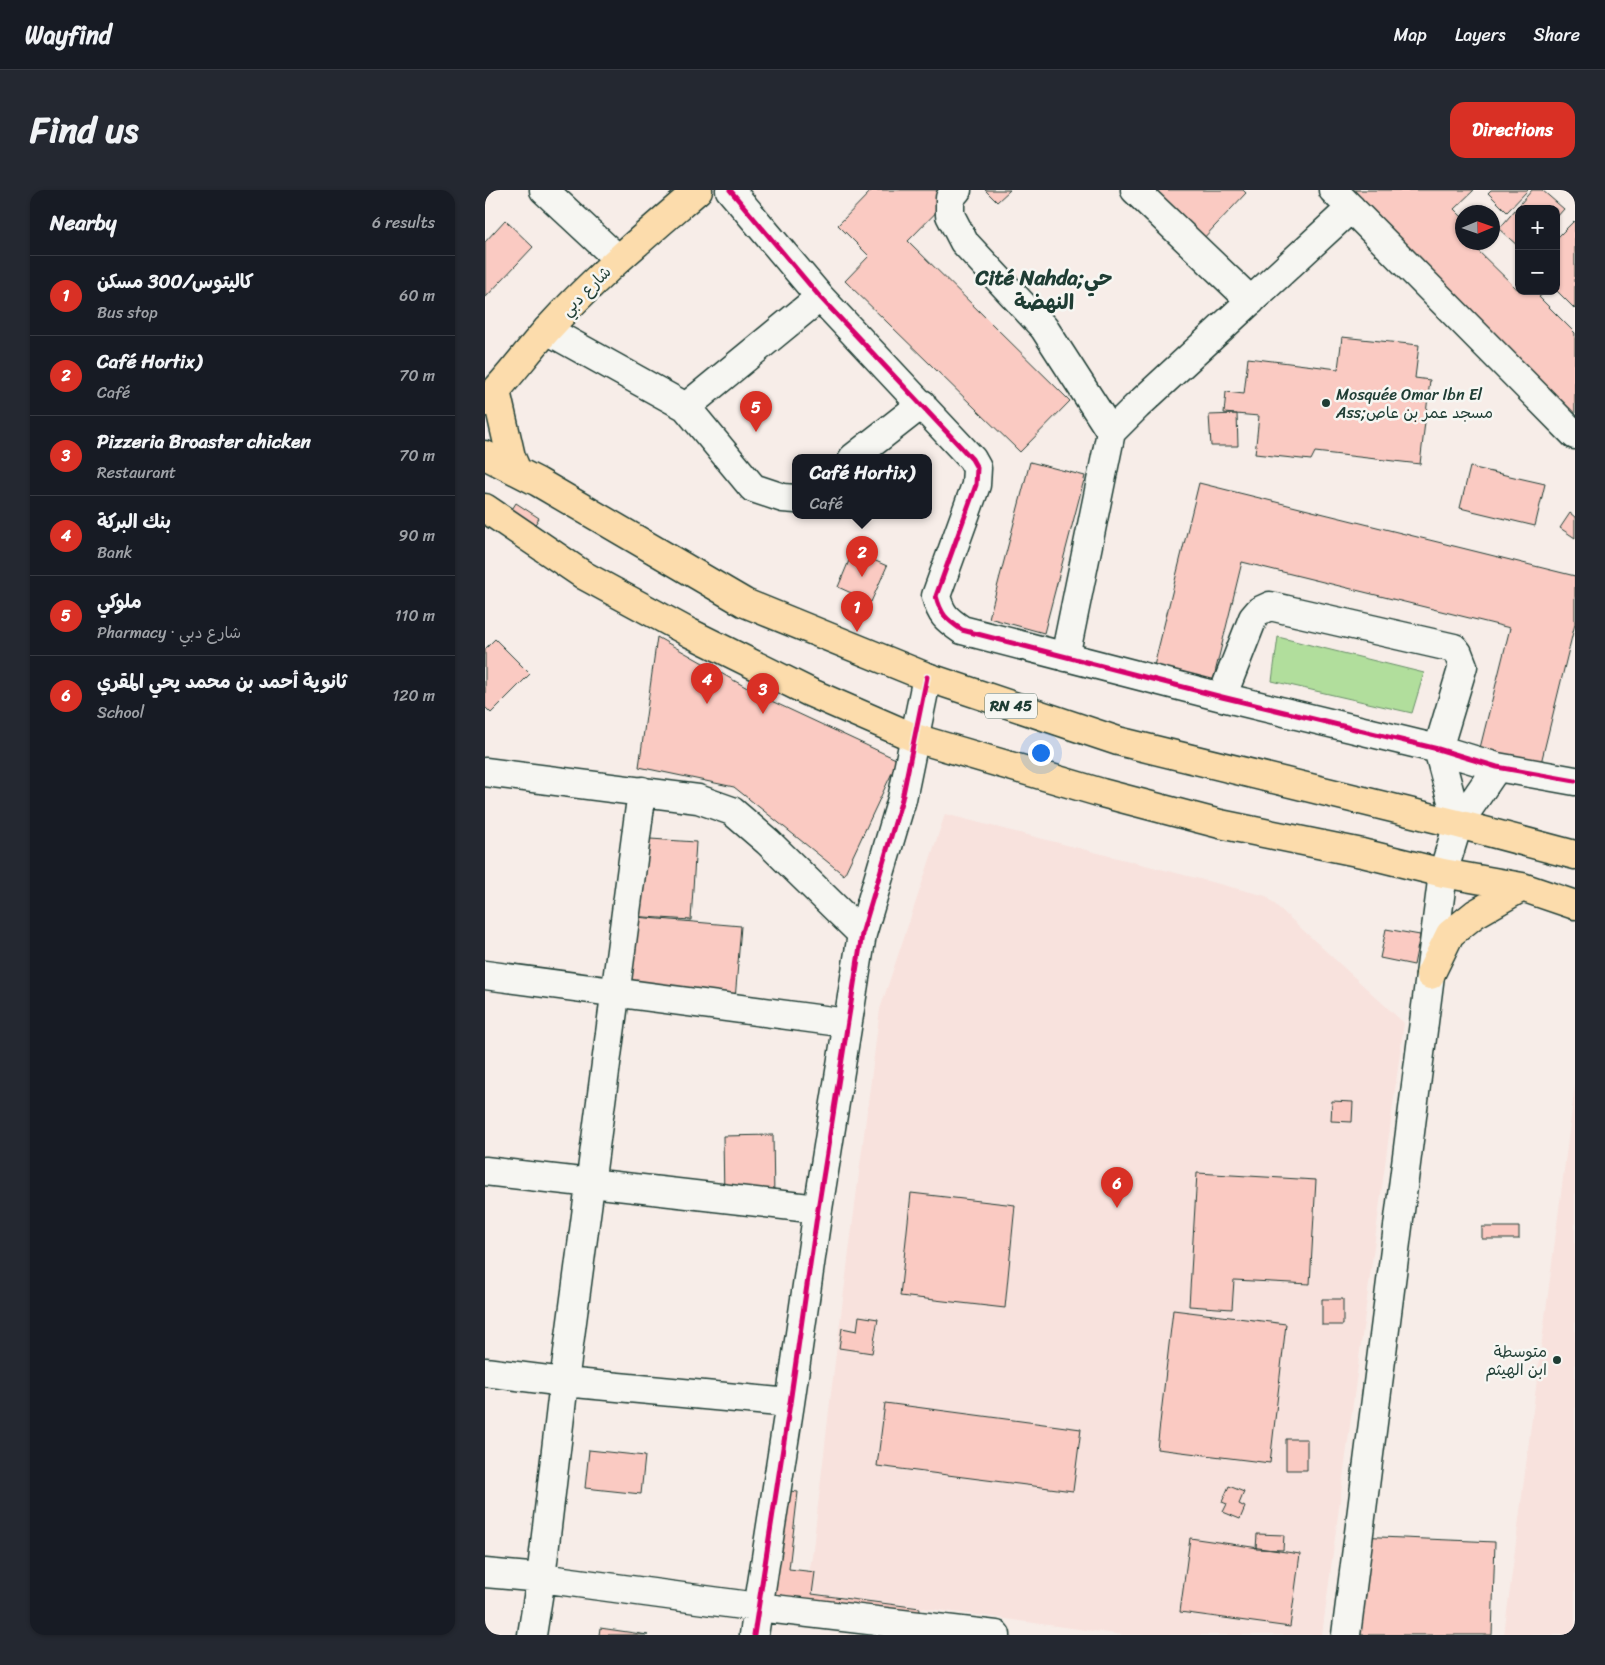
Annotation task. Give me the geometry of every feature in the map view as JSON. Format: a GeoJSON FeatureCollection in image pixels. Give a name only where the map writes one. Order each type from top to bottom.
{"type":"FeatureCollection","features":[{"type":"Feature","properties":{"kind":"main road","name":"شارع دبي"},"geometry":{"type":"LineString","coordinates":[[491,393],[547,330],[618,259],[698,190]]}},
{"type":"Feature","properties":{"kind":"main road"},"geometry":{"type":"LineString","coordinates":[[491,393],[517,471]]}},
{"type":"Feature","properties":{"kind":"main road","name":"RN 45"},"geometry":{"type":"LineString","coordinates":[[485,455],[517,471],[745,604],[927,678],[1119,742],[1458,824],[1575,855]]}},
{"type":"Feature","properties":{"kind":"main road"},"geometry":{"type":"LineString","coordinates":[[487,510],[585,576],[691,633],[809,692],[915,738],[1102,794],[1220,824],[1362,853],[1443,873],[1521,887],[1575,905]]}},
{"type":"Feature","properties":{"kind":"main road"},"geometry":{"type":"LineString","coordinates":[[1430,975],[1450,934],[1475,914],[1521,887]]}},
{"type":"Feature","properties":{"kind":"street"},"geometry":{"type":"LineString","coordinates":[[544,190],[618,259]]}},
{"type":"Feature","properties":{"kind":"street"},"geometry":{"type":"LineString","coordinates":[[730,190],[820,297],[922,404],[972,459],[977,468],[976,485],[936,596],[940,612],[949,622],[962,630],[1222,697],[1439,749],[1497,767],[1575,781]]}},
{"type":"Feature","properties":{"kind":"street"},"geometry":{"type":"LineString","coordinates":[[957,190],[950,198],[950,215],[964,242],[1044,328],[1111,432]]}},
{"type":"Feature","properties":{"kind":"street"},"geometry":{"type":"LineString","coordinates":[[1135,190],[1251,300]]}},
{"type":"Feature","properties":{"kind":"street"},"geometry":{"type":"LineString","coordinates":[[1065,657],[1111,432],[1251,300],[1342,199],[1575,435]]}},
{"type":"Feature","properties":{"kind":"street"},"geometry":{"type":"LineString","coordinates":[[686,407],[820,297]]}},
{"type":"Feature","properties":{"kind":"street"},"geometry":{"type":"LineString","coordinates":[[547,330],[686,407],[753,488],[783,498],[792,499]]}},
{"type":"Feature","properties":{"kind":"street"},"geometry":{"type":"LineString","coordinates":[[858,454],[922,404]]}},
{"type":"Feature","properties":{"kind":"street"},"geometry":{"type":"LineString","coordinates":[[1222,697],[1253,618],[1259,611],[1270,606],[1454,648],[1463,666],[1439,749],[1458,824]]}},
{"type":"Feature","properties":{"kind":"street"},"geometry":{"type":"LineString","coordinates":[[754,1635],[818,1209],[862,934],[902,799],[927,678]]}},
{"type":"Feature","properties":{"kind":"street"},"geometry":{"type":"LineString","coordinates":[[1346,1635],[1443,873],[1458,824],[1497,767]]}},
{"type":"Feature","properties":{"kind":"street"},"geometry":{"type":"LineString","coordinates":[[485,772],[698,799],[732,810],[768,842],[862,934]]}},
{"type":"Feature","properties":{"kind":"street"},"geometry":{"type":"LineString","coordinates":[[533,1635],[563,1382],[642,791]]}},
{"type":"Feature","properties":{"kind":"street"},"geometry":{"type":"LineString","coordinates":[[485,975],[847,1024]]}},
{"type":"Feature","properties":{"kind":"street"},"geometry":{"type":"LineString","coordinates":[[485,1171],[818,1209]]}},
{"type":"Feature","properties":{"kind":"street"},"geometry":{"type":"LineString","coordinates":[[485,1372],[563,1382],[790,1403]]}},
{"type":"Feature","properties":{"kind":"street"},"geometry":{"type":"LineString","coordinates":[[485,1573],[541,1578],[757,1607],[996,1635]]}},
{"type":"Feature","properties":{"kind":"shaded area"},"geometry":{"type":"Polygon","coordinates":[[[945,814],[1266,896],[1404,1023],[1322,1635],[1123,1635],[805,1592],[812,1557],[880,1009],[945,814]]]}},
{"type":"Feature","properties":{"kind":"shaded area","name":"متوسطة ابن الهيثم"},"geometry":{"type":"Polygon","coordinates":[[[1575,1085],[1575,1635],[1504,1635],[1575,1085]]]}},
{"type":"Feature","properties":{"kind":"green space"},"geometry":{"type":"Polygon","coordinates":[[[1278,637],[1424,673],[1412,713],[1272,681],[1278,637]]]}},
{"type":"Feature","properties":{"kind":"building"},"geometry":{"type":"Polygon","coordinates":[[[872,190],[958,190],[908,241],[1070,401],[1020,452],[845,281],[869,256],[838,225],[872,190]]]}},
{"type":"Feature","properties":{"kind":"building"},"geometry":{"type":"Polygon","coordinates":[[[985,190],[1010,190],[997,202],[985,190]]]}},
{"type":"Feature","properties":{"kind":"building"},"geometry":{"type":"Polygon","coordinates":[[[1145,190],[1243,190],[1246,193],[1200,242],[1145,190]]]}},
{"type":"Feature","properties":{"kind":"building"},"geometry":{"type":"Polygon","coordinates":[[[1331,190],[1474,190],[1458,205],[1455,205],[1455,250],[1477,250],[1515,287],[1515,295],[1542,295],[1539,297],[1575,333],[1575,439],[1331,190]]]}},
{"type":"Feature","properties":{"kind":"building"},"geometry":{"type":"Polygon","coordinates":[[[1491,190],[1528,190],[1507,212],[1488,193],[1491,190]]]}},
{"type":"Feature","properties":{"kind":"building"},"geometry":{"type":"Polygon","coordinates":[[[1532,190],[1542,190],[1559,205],[1519,205],[1532,190]]]}},
{"type":"Feature","properties":{"kind":"building"},"geometry":{"type":"Polygon","coordinates":[[[1560,206],[1564,209],[1560,214],[1560,206]]]}},
{"type":"Feature","properties":{"kind":"building"},"geometry":{"type":"Polygon","coordinates":[[[1515,210],[1515,243],[1500,228],[1515,210]]]}},
{"type":"Feature","properties":{"kind":"building"},"geometry":{"type":"Polygon","coordinates":[[[505,220],[533,247],[485,298],[485,242],[505,220]]]}},
{"type":"Feature","properties":{"kind":"building"},"geometry":{"type":"Polygon","coordinates":[[[1575,222],[1575,309],[1560,294],[1560,235],[1575,222]]]}},
{"type":"Feature","properties":{"kind":"building","name":"Mosquée Omar Ibn El Ass;مسجد عمر بن عاص"},"geometry":{"type":"Polygon","coordinates":[[[1342,337],[1419,345],[1415,378],[1430,380],[1420,464],[1315,452],[1311,460],[1255,454],[1259,416],[1224,413],[1226,392],[1244,394],[1248,358],[1338,369],[1342,337]]]}},
{"type":"Feature","properties":{"kind":"building"},"geometry":{"type":"Polygon","coordinates":[[[1237,414],[1238,446],[1211,446],[1209,415],[1237,414]]]}},
{"type":"Feature","properties":{"kind":"building"},"geometry":{"type":"Polygon","coordinates":[[[1030,462],[1085,476],[1044,633],[989,618],[1030,462]]]}},
{"type":"Feature","properties":{"kind":"building"},"geometry":{"type":"Polygon","coordinates":[[[1470,467],[1545,484],[1535,526],[1460,508],[1470,467]]]}},
{"type":"Feature","properties":{"kind":"building"},"geometry":{"type":"Polygon","coordinates":[[[1199,483],[1575,576],[1575,624],[1541,763],[1480,748],[1510,628],[1242,562],[1212,685],[1153,670],[1199,483]]]}},
{"type":"Feature","properties":{"kind":"building"},"geometry":{"type":"Polygon","coordinates":[[[516,503],[539,518],[522,545],[499,530],[516,503]]]}},
{"type":"Feature","properties":{"kind":"building"},"geometry":{"type":"Polygon","coordinates":[[[1570,513],[1575,517],[1575,538],[1560,528],[1570,513]]]}},
{"type":"Feature","properties":{"kind":"building"},"geometry":{"type":"Polygon","coordinates":[[[853,551],[887,566],[871,602],[838,587],[853,551]]]}},
{"type":"Feature","properties":{"kind":"building"},"geometry":{"type":"Polygon","coordinates":[[[657,637],[765,698],[898,760],[844,875],[734,787],[639,767],[657,637]]]}},
{"type":"Feature","properties":{"kind":"building"},"geometry":{"type":"Polygon","coordinates":[[[495,639],[530,674],[491,713],[485,707],[485,649],[495,639]]]}},
{"type":"Feature","properties":{"kind":"building"},"geometry":{"type":"Polygon","coordinates":[[[635,838],[696,842],[691,920],[629,916],[635,838]]]}},
{"type":"Feature","properties":{"kind":"building"},"geometry":{"type":"Polygon","coordinates":[[[624,916],[741,926],[735,1000],[618,990],[624,916]]]}},
{"type":"Feature","properties":{"kind":"building"},"geometry":{"type":"Polygon","coordinates":[[[1386,929],[1420,935],[1414,965],[1380,958],[1386,929]]]}},
{"type":"Feature","properties":{"kind":"building"},"geometry":{"type":"Polygon","coordinates":[[[1332,1101],[1353,1102],[1352,1122],[1331,1121],[1332,1101]]]}},
{"type":"Feature","properties":{"kind":"building"},"geometry":{"type":"Polygon","coordinates":[[[773,1135],[774,1199],[724,1200],[723,1136],[773,1135]]]}},
{"type":"Feature","properties":{"kind":"building"},"geometry":{"type":"Polygon","coordinates":[[[1197,1173],[1316,1180],[1310,1284],[1234,1280],[1232,1309],[1189,1306],[1197,1173]]]}},
{"type":"Feature","properties":{"kind":"building"},"geometry":{"type":"Polygon","coordinates":[[[911,1193],[1015,1205],[1005,1308],[900,1296],[911,1193]]]}},
{"type":"Feature","properties":{"kind":"building"},"geometry":{"type":"Polygon","coordinates":[[[1482,1227],[1519,1227],[1519,1239],[1482,1239],[1482,1227]]]}},
{"type":"Feature","properties":{"kind":"building"},"geometry":{"type":"Polygon","coordinates":[[[1322,1299],[1343,1299],[1343,1325],[1322,1325],[1322,1299]]]}},
{"type":"Feature","properties":{"kind":"building"},"geometry":{"type":"Polygon","coordinates":[[[1173,1310],[1286,1324],[1270,1463],[1157,1449],[1173,1310]]]}},
{"type":"Feature","properties":{"kind":"building"},"geometry":{"type":"Polygon","coordinates":[[[859,1316],[878,1319],[872,1353],[839,1348],[842,1328],[857,1331],[859,1316]]]}},
{"type":"Feature","properties":{"kind":"building"},"geometry":{"type":"Polygon","coordinates":[[[885,1403],[1081,1429],[1073,1491],[877,1466],[885,1403]]]}},
{"type":"Feature","properties":{"kind":"building"},"geometry":{"type":"Polygon","coordinates":[[[1286,1439],[1307,1439],[1307,1470],[1286,1470],[1286,1439]]]}},
{"type":"Feature","properties":{"kind":"building"},"geometry":{"type":"Polygon","coordinates":[[[589,1450],[645,1456],[641,1494],[585,1488],[589,1450]]]}},
{"type":"Feature","properties":{"kind":"building"},"geometry":{"type":"Polygon","coordinates":[[[1229,1486],[1244,1492],[1239,1504],[1245,1507],[1240,1519],[1223,1512],[1227,1504],[1222,1502],[1229,1486]]]}},
{"type":"Feature","properties":{"kind":"building"},"geometry":{"type":"Polygon","coordinates":[[[765,1488],[798,1492],[789,1569],[815,1572],[812,1594],[920,1608],[918,1627],[754,1607],[765,1488]]]}},
{"type":"Feature","properties":{"kind":"building"},"geometry":{"type":"Polygon","coordinates":[[[1257,1534],[1284,1535],[1283,1550],[1256,1549],[1257,1534]]]}},
{"type":"Feature","properties":{"kind":"building"},"geometry":{"type":"Polygon","coordinates":[[[1357,1536],[1495,1542],[1492,1635],[1353,1635],[1357,1536]]]}},
{"type":"Feature","properties":{"kind":"building"},"geometry":{"type":"Polygon","coordinates":[[[1190,1538],[1300,1554],[1290,1627],[1180,1612],[1190,1538]]]}},
{"type":"Feature","properties":{"kind":"building"},"geometry":{"type":"Polygon","coordinates":[[[600,1628],[648,1635],[599,1635],[600,1628]]]}},
{"type":"Feature","properties":{"kind":"cycle path"},"geometry":{"type":"LineString","coordinates":[[730,190],[820,297],[972,459],[977,468],[976,485],[936,596],[942,612],[956,626],[962,630],[1222,697],[1438,749],[1497,767],[1575,781]]}},
{"type":"Feature","properties":{"kind":"cycle path"},"geometry":{"type":"LineString","coordinates":[[754,1635],[818,1209],[862,934],[902,799],[927,677]]}},
{"type":"Feature","properties":{"kind":"place","name":"Mosquée Omar Ibn El Ass;مسجد عمر بن عاص"},"geometry":{"type":"Point","coordinates":[1326,403]}},
{"type":"Feature","properties":{"kind":"place","name":"ملوكي"},"geometry":{"type":"Point","coordinates":[756,432]}},
{"type":"Feature","properties":{"kind":"place","name":"Café Hortix)"},"geometry":{"type":"Point","coordinates":[862,577]}},
{"type":"Feature","properties":{"kind":"place","name":"كاليتوس/300 مسكن"},"geometry":{"type":"Point","coordinates":[857,632]}},
{"type":"Feature","properties":{"kind":"place","name":"بنك البركة"},"geometry":{"type":"Point","coordinates":[707,704]}},
{"type":"Feature","properties":{"kind":"place","name":"Pizzeria Broaster chicken"},"geometry":{"type":"Point","coordinates":[763,714]}},
{"type":"Feature","properties":{"kind":"place","name":"ثانوية أحمد بن محمد يحي المقري"},"geometry":{"type":"Point","coordinates":[1117,1208]}},
{"type":"Feature","properties":{"kind":"place","name":"متوسطة ابن الهيثم"},"geometry":{"type":"Point","coordinates":[1557,1360]}},
{"type":"Feature","properties":{"kind":"district","name":"Cité Nahda;حي النهضة"},"geometry":{"type":"Point","coordinates":[1044,290]}}]}
